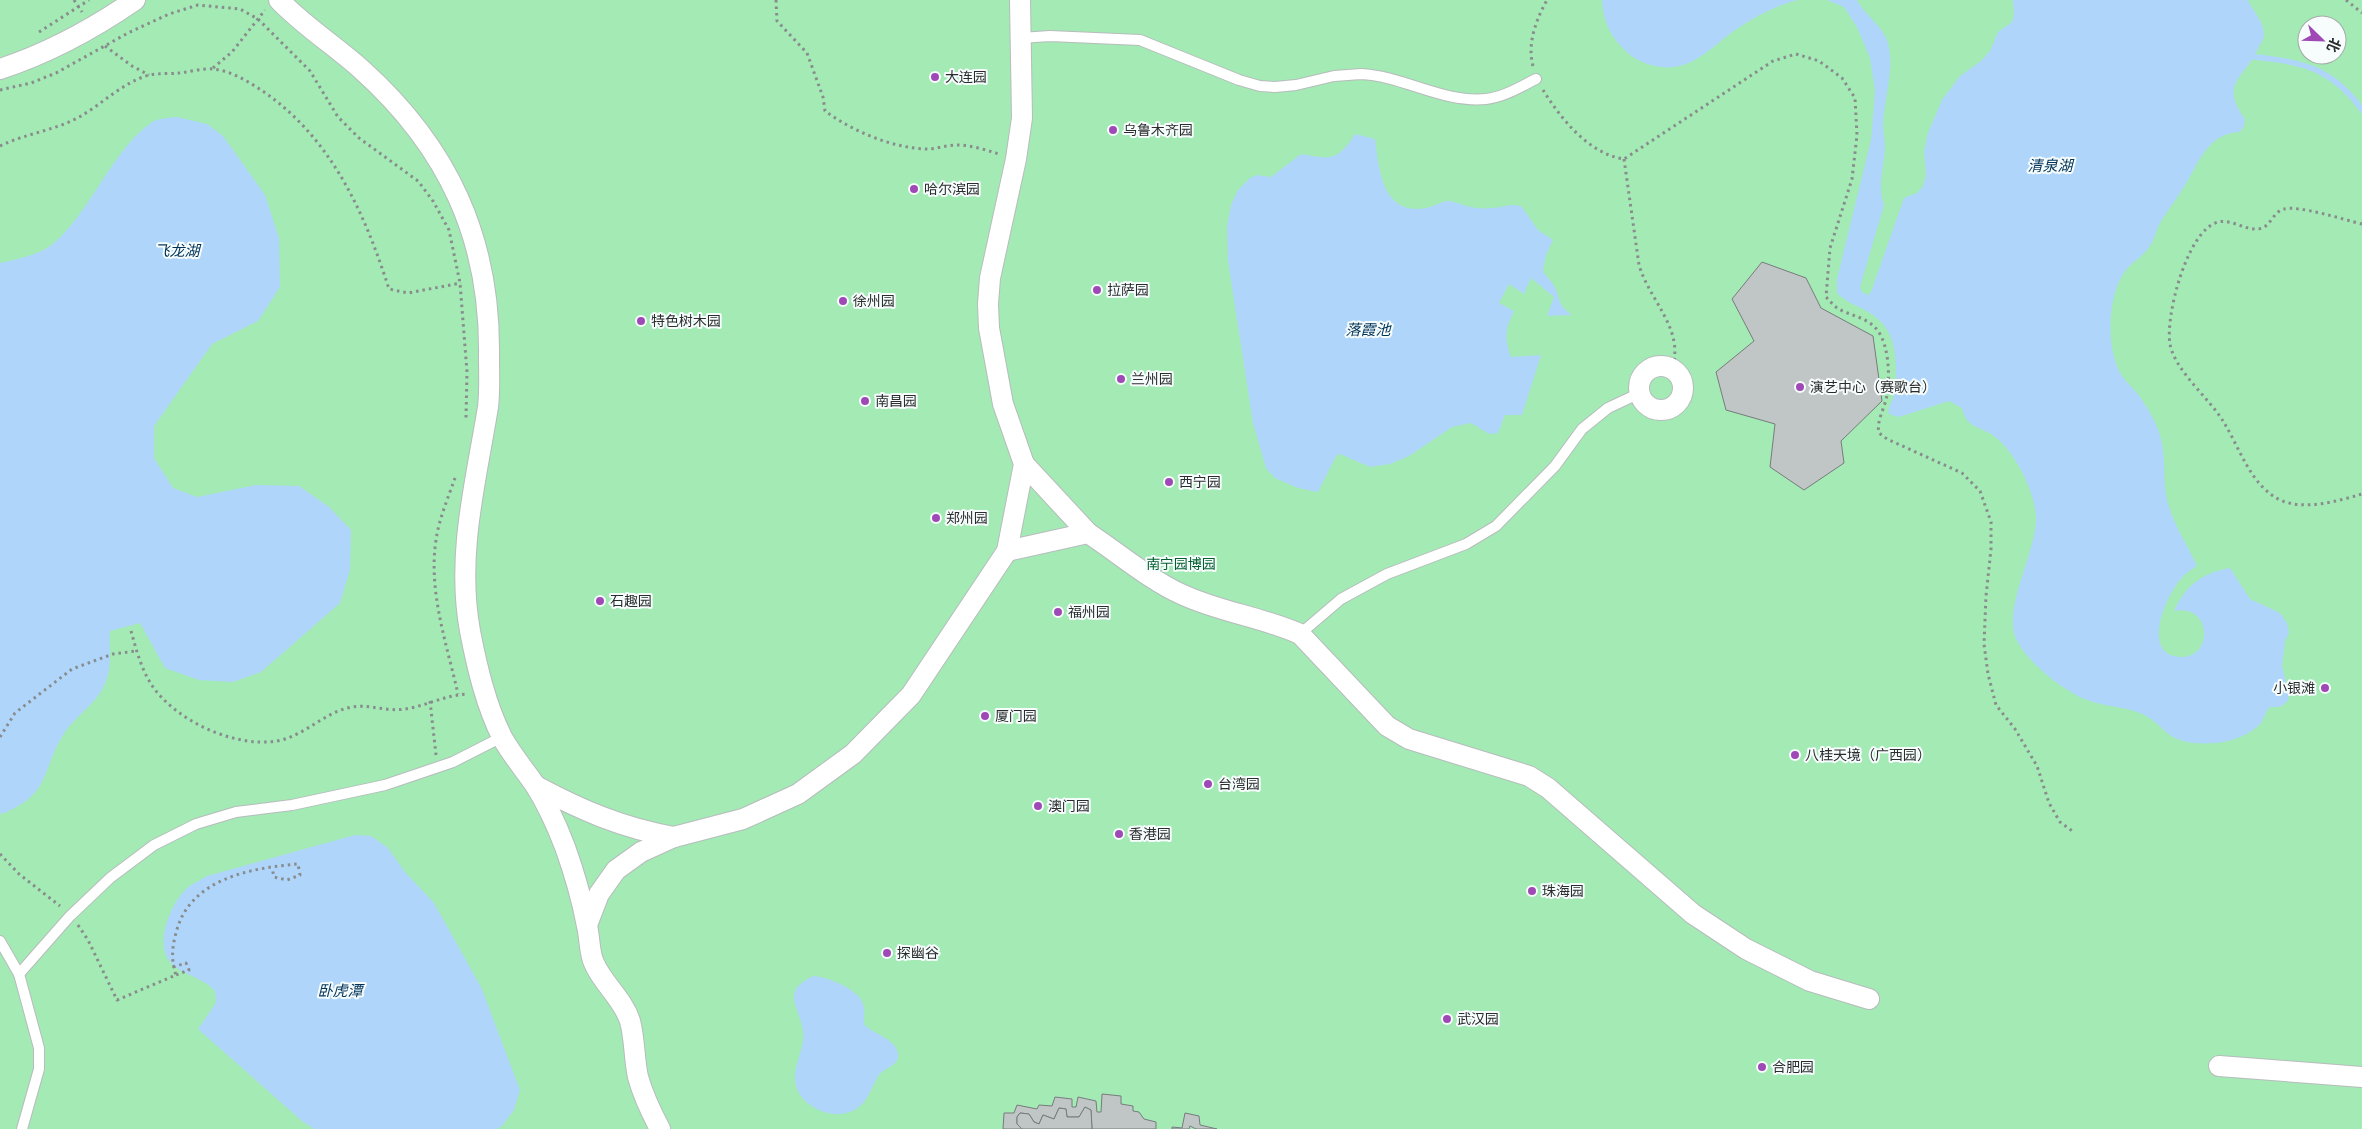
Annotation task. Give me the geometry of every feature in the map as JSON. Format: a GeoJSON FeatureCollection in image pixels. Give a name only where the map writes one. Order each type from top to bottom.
{"type":"FeatureCollection","features":[{"type":"Feature","properties":{"kind":"street"},"geometry":{"type":"LineString","coordinates":[[0,69],[22,62],[72,39],[103,23],[135,0]]}},
{"type":"Feature","properties":{"kind":"street"},"geometry":{"type":"LineString","coordinates":[[1020,0],[1022,118],[1016,159],[990,278],[988,304],[989,328],[1003,404],[1024,464],[1088,533],[1179,594],[1207,605],[1283,626],[1300,634],[1387,726],[1409,739],[1529,776],[1548,788],[1693,914],[1746,949],[1810,982],[1868,999]]}},
{"type":"Feature","properties":{"kind":"street"},"geometry":{"type":"LineString","coordinates":[[273,3],[292,14],[361,69],[421,134],[448,174],[467,214],[484,278],[490,323],[488,402],[471,498],[466,547],[466,589],[469,629],[484,693],[502,737],[536,786],[565,847],[587,925],[593,960],[629,1018],[638,1075],[649,1108],[660,1129]]}},
{"type":"Feature","properties":{"kind":"street"},"geometry":{"type":"LineString","coordinates":[[1658,366],[1672,369],[1678,374],[1683,388],[1682,395],[1674,406],[1667,409],[1653,409],[1647,405],[1640,393],[1641,379],[1645,373],[1658,366]]}},
{"type":"Feature","properties":{"kind":"street"},"geometry":{"type":"LineString","coordinates":[[587,925],[599,894],[616,870],[641,852],[674,836],[743,819],[798,794],[853,754],[911,695],[1007,551],[1024,464]]}},
{"type":"Feature","properties":{"kind":"street"},"geometry":{"type":"LineString","coordinates":[[1007,551],[1088,533]]}},
{"type":"Feature","properties":{"kind":"street"},"geometry":{"type":"LineString","coordinates":[[536,786],[580,810],[647,832],[674,836]]}},
{"type":"Feature","properties":{"kind":"street"},"geometry":{"type":"LineString","coordinates":[[2219,1066],[2362,1077]]}},
{"type":"Feature","properties":{"kind":"lane"},"geometry":{"type":"LineString","coordinates":[[1021,38],[1050,36],[1140,40],[1239,80],[1275,87],[1361,74],[1373,74],[1442,95],[1486,99],[1504,94],[1536,79]]}},
{"type":"Feature","properties":{"kind":"lane"},"geometry":{"type":"LineString","coordinates":[[1300,634],[1341,599],[1387,574],[1466,544],[1496,526],[1555,466],[1582,428],[1608,408],[1640,393]]}},
{"type":"Feature","properties":{"kind":"lane"},"geometry":{"type":"LineString","coordinates":[[19,974],[70,916],[110,878],[154,845],[196,824],[236,812],[292,805],[385,785],[454,762],[502,737]]}},
{"type":"Feature","properties":{"kind":"lane"},"geometry":{"type":"LineString","coordinates":[[0,941],[19,974],[39,1048],[40,1069],[22,1129]]}},
{"type":"Feature","properties":{"kind":"path"},"geometry":{"type":"LineString","coordinates":[[37,33],[89,0]]}},
{"type":"Feature","properties":{"kind":"path"},"geometry":{"type":"LineString","coordinates":[[776,0],[777,21],[808,53],[823,96],[825,111],[838,121],[872,136],[905,146],[930,148],[957,145],[979,148],[1016,159]]}},
{"type":"Feature","properties":{"kind":"path"},"geometry":{"type":"LineString","coordinates":[[1547,0],[1537,18],[1532,40],[1532,62],[1536,79],[1580,138],[1612,157],[1624,159],[1773,61],[1796,54],[1819,61],[1842,78],[1855,98],[1858,135],[1852,179],[1830,248],[1826,297],[1838,308],[1862,318],[1878,330],[1884,347],[1888,370],[1887,395],[1878,427],[1879,433],[1962,473],[1980,491],[1991,522],[1991,549],[1986,596],[1984,644],[1988,674],[1996,705],[2015,728],[2037,766],[2048,803],[2060,822],[2075,833]]}},
{"type":"Feature","properties":{"kind":"path"},"geometry":{"type":"LineString","coordinates":[[2346,0],[2362,13]]}},
{"type":"Feature","properties":{"kind":"path"},"geometry":{"type":"LineString","coordinates":[[212,69],[232,52],[273,3]]}},
{"type":"Feature","properties":{"kind":"path"},"geometry":{"type":"LineString","coordinates":[[0,90],[31,83],[56,73],[169,14],[198,5],[240,9],[258,19],[310,72],[338,117],[359,138],[418,181],[433,201],[449,230],[460,284],[467,372],[466,419]]}},
{"type":"Feature","properties":{"kind":"path"},"geometry":{"type":"LineString","coordinates":[[0,146],[18,137],[62,125],[82,116],[118,91],[149,76],[212,69],[246,80],[278,102],[313,136],[340,173],[364,218],[388,289],[408,293],[484,278]]}},
{"type":"Feature","properties":{"kind":"path"},"geometry":{"type":"LineString","coordinates":[[1624,159],[1639,265],[1643,278],[1675,339],[1676,358],[1672,369]]}},
{"type":"Feature","properties":{"kind":"path"},"geometry":{"type":"LineString","coordinates":[[2362,224],[2299,209],[2284,209],[2276,213],[2267,226],[2259,229],[2228,222],[2217,222],[2208,228],[2192,247],[2184,267],[2170,317],[2170,344],[2180,368],[2213,404],[2232,435],[2251,474],[2265,488],[2280,500],[2300,504],[2330,503],[2362,494]]}},
{"type":"Feature","properties":{"kind":"path"},"geometry":{"type":"LineString","coordinates":[[456,475],[436,540],[434,568],[439,611],[458,694]]}},
{"type":"Feature","properties":{"kind":"path"},"geometry":{"type":"LineString","coordinates":[[131,631],[136,651],[152,685],[181,714],[209,730],[232,738],[254,742],[277,741],[307,731],[330,714],[352,707],[405,709],[458,694],[484,693]]}},
{"type":"Feature","properties":{"kind":"path"},"geometry":{"type":"LineString","coordinates":[[0,737],[15,713],[72,669],[113,654],[136,651]]}},
{"type":"Feature","properties":{"kind":"path"},"geometry":{"type":"LineString","coordinates":[[430,701],[437,767]]}},
{"type":"Feature","properties":{"kind":"path"},"geometry":{"type":"LineString","coordinates":[[0,854],[19,874],[70,916],[80,927],[118,1000],[189,970],[186,962],[173,967]]}},
{"type":"Feature","properties":{"kind":"path"},"geometry":{"type":"LineString","coordinates":[[176,975],[173,967],[173,942],[180,918],[190,903],[203,890],[220,881],[272,868],[298,864],[300,875],[287,880],[274,877],[272,868]]}},
{"type":"Feature","properties":{"kind":"green space","name":"南宁园博园"},"geometry":{"type":"Polygon","coordinates":[[[0,0],[2362,0],[2362,1129],[0,1129],[0,0]]]}},
{"type":"Feature","properties":{"kind":"water"},"geometry":{"type":"Polygon","coordinates":[[[1602,0],[1797,0],[1774,8],[1752,19],[1700,57],[1680,66],[1668,67],[1644,63],[1622,47],[1606,22],[1602,0]]]}},
{"type":"Feature","properties":{"kind":"water","name":"清泉湖"},"geometry":{"type":"Polygon","coordinates":[[[1827,0],[1857,0],[1884,35],[1889,50],[1890,71],[1883,125],[1885,148],[1881,191],[1884,205],[1860,287],[1862,292],[1868,295],[1871,292],[1904,198],[1917,193],[1923,186],[1926,175],[1924,151],[1928,133],[1942,100],[1960,76],[1981,61],[1990,51],[1998,32],[2012,22],[2014,15],[2013,0],[2248,0],[2258,17],[2264,30],[2263,38],[2252,59],[2236,82],[2234,89],[2234,97],[2245,119],[2244,126],[2240,132],[2219,138],[2204,152],[2188,181],[2161,221],[2150,246],[2126,270],[2120,280],[2115,293],[2110,322],[2113,351],[2117,365],[2122,376],[2147,407],[2159,432],[2163,449],[2167,500],[2176,526],[2197,566],[2187,572],[2170,595],[2159,628],[2159,639],[2162,648],[2169,654],[2181,657],[2192,655],[2199,649],[2203,641],[2204,631],[2202,622],[2196,615],[2187,611],[2174,611],[2184,594],[2196,582],[2211,573],[2230,568],[2250,599],[2280,613],[2287,623],[2289,633],[2285,641],[2282,666],[2289,695],[2288,701],[2280,707],[2270,707],[2261,723],[2246,734],[2228,741],[2216,743],[2196,743],[2177,739],[2142,714],[2077,696],[2045,674],[2020,645],[2015,636],[2013,624],[2014,610],[2034,535],[2036,518],[2031,493],[2022,472],[2014,458],[1999,440],[1970,423],[1964,415],[1962,408],[1949,401],[1899,417],[1889,414],[1889,408],[1895,392],[1896,377],[1894,349],[1889,333],[1878,319],[1837,293],[1837,279],[1871,140],[1875,91],[1870,58],[1857,27],[1844,7],[1827,0]]]}},
{"type":"Feature","properties":{"kind":"water","name":"飞龙湖"},"geometry":{"type":"Polygon","coordinates":[[[177,117],[207,124],[223,136],[265,195],[279,238],[280,287],[258,321],[212,344],[154,426],[154,458],[173,488],[197,497],[256,485],[299,486],[329,507],[351,530],[350,570],[340,603],[261,672],[233,682],[199,680],[165,668],[140,623],[110,631],[109,673],[104,686],[65,732],[38,789],[30,798],[2,814],[0,813],[0,263],[35,254],[54,243],[67,230],[113,164],[137,134],[154,121],[177,117]]]}},
{"type":"Feature","properties":{"kind":"water","name":"落霞池"},"geometry":{"type":"Polygon","coordinates":[[[1355,134],[1375,139],[1378,164],[1385,188],[1400,205],[1411,209],[1426,208],[1447,201],[1479,208],[1496,208],[1511,205],[1522,207],[1538,230],[1553,240],[1546,255],[1543,270],[1556,289],[1561,304],[1572,315],[1547,316],[1554,297],[1531,278],[1524,294],[1509,284],[1499,303],[1514,311],[1506,334],[1511,357],[1541,355],[1522,415],[1505,415],[1498,433],[1489,434],[1471,423],[1452,427],[1409,456],[1390,464],[1370,467],[1340,454],[1336,456],[1318,492],[1298,488],[1275,478],[1266,468],[1253,423],[1228,261],[1227,227],[1231,205],[1238,190],[1250,178],[1257,175],[1271,177],[1301,154],[1327,157],[1338,154],[1355,134]]]}},
{"type":"Feature","properties":{"kind":"water","name":"卧虎潭"},"geometry":{"type":"Polygon","coordinates":[[[355,835],[371,836],[388,848],[405,872],[434,903],[481,987],[520,1090],[514,1110],[502,1126],[497,1129],[314,1129],[302,1121],[198,1029],[216,1003],[215,991],[175,966],[165,954],[164,934],[166,924],[175,903],[181,895],[189,886],[207,876],[355,835]]]}},
{"type":"Feature","properties":{"kind":"water"},"geometry":{"type":"Polygon","coordinates":[[[813,976],[834,981],[856,994],[863,1004],[864,1024],[893,1044],[898,1053],[897,1061],[879,1075],[862,1104],[851,1112],[832,1114],[823,1112],[806,1102],[796,1086],[795,1072],[802,1044],[803,1030],[794,993],[803,982],[813,976]]]}},
{"type":"Feature","properties":{"kind":"building","name":"演艺中心（赛歌台）"},"geometry":{"type":"Polygon","coordinates":[[[1762,262],[1806,278],[1821,308],[1873,336],[1882,401],[1841,441],[1844,463],[1804,490],[1770,467],[1775,424],[1726,410],[1716,372],[1754,341],[1732,299],[1762,262]]]}},
{"type":"Feature","properties":{"kind":"building"},"geometry":{"type":"Polygon","coordinates":[[[1102,1094],[1121,1096],[1121,1104],[1133,1106],[1133,1111],[1139,1112],[1144,1119],[1156,1122],[1156,1129],[1092,1129],[1091,1110],[1085,1107],[1079,1117],[1067,1117],[1066,1109],[1059,1108],[1054,1119],[1043,1115],[1039,1124],[1034,1122],[1029,1114],[1020,1113],[1017,1117],[1017,1124],[1022,1129],[1003,1129],[1004,1113],[1014,1113],[1017,1105],[1037,1109],[1039,1105],[1052,1106],[1055,1097],[1072,1099],[1072,1107],[1076,1107],[1078,1097],[1096,1101],[1097,1112],[1101,1112],[1102,1094]]]}},
{"type":"Feature","properties":{"kind":"building"},"geometry":{"type":"Polygon","coordinates":[[[1085,1107],[1091,1110],[1092,1129],[1022,1129],[1017,1124],[1017,1117],[1020,1113],[1029,1114],[1034,1122],[1039,1124],[1043,1115],[1054,1119],[1059,1108],[1066,1109],[1067,1117],[1079,1117],[1085,1107]]]}},
{"type":"Feature","properties":{"kind":"building"},"geometry":{"type":"Polygon","coordinates":[[[1185,1113],[1199,1116],[1200,1125],[1217,1129],[1196,1129],[1190,1126],[1189,1129],[1172,1129],[1172,1127],[1182,1128],[1185,1113]]]}},
{"type":"Feature","properties":{"kind":"waterway"},"geometry":{"type":"LineString","coordinates":[[2254,57],[2287,61],[2328,76],[2340,85],[2362,110]]}},
{"type":"Feature","properties":{"kind":"place","name":"大连园"},"geometry":{"type":"Point","coordinates":[935,77]}},
{"type":"Feature","properties":{"kind":"place","name":"乌鲁木齐园"},"geometry":{"type":"Point","coordinates":[1113,130]}},
{"type":"Feature","properties":{"kind":"place","name":"哈尔滨园"},"geometry":{"type":"Point","coordinates":[914,189]}},
{"type":"Feature","properties":{"kind":"place","name":"拉萨园"},"geometry":{"type":"Point","coordinates":[1097,290]}},
{"type":"Feature","properties":{"kind":"place","name":"徐州园"},"geometry":{"type":"Point","coordinates":[843,301]}},
{"type":"Feature","properties":{"kind":"place","name":"特色树木园"},"geometry":{"type":"Point","coordinates":[641,321]}},
{"type":"Feature","properties":{"kind":"place","name":"兰州园"},"geometry":{"type":"Point","coordinates":[1121,379]}},
{"type":"Feature","properties":{"kind":"place","name":"演艺中心（赛歌台）"},"geometry":{"type":"Point","coordinates":[1800,387]}},
{"type":"Feature","properties":{"kind":"place","name":"南昌园"},"geometry":{"type":"Point","coordinates":[865,401]}},
{"type":"Feature","properties":{"kind":"place","name":"西宁园"},"geometry":{"type":"Point","coordinates":[1169,482]}},
{"type":"Feature","properties":{"kind":"place","name":"郑州园"},"geometry":{"type":"Point","coordinates":[936,518]}},
{"type":"Feature","properties":{"kind":"place","name":"石趣园"},"geometry":{"type":"Point","coordinates":[600,601]}},
{"type":"Feature","properties":{"kind":"place","name":"福州园"},"geometry":{"type":"Point","coordinates":[1058,612]}},
{"type":"Feature","properties":{"kind":"place","name":"小银滩"},"geometry":{"type":"Point","coordinates":[2325,688]}},
{"type":"Feature","properties":{"kind":"place","name":"厦门园"},"geometry":{"type":"Point","coordinates":[985,716]}},
{"type":"Feature","properties":{"kind":"place","name":"八桂天境（广西园）"},"geometry":{"type":"Point","coordinates":[1795,755]}},
{"type":"Feature","properties":{"kind":"place","name":"台湾园"},"geometry":{"type":"Point","coordinates":[1208,784]}},
{"type":"Feature","properties":{"kind":"place","name":"澳门园"},"geometry":{"type":"Point","coordinates":[1038,806]}},
{"type":"Feature","properties":{"kind":"place","name":"香港园"},"geometry":{"type":"Point","coordinates":[1119,834]}},
{"type":"Feature","properties":{"kind":"place","name":"珠海园"},"geometry":{"type":"Point","coordinates":[1532,891]}},
{"type":"Feature","properties":{"kind":"place","name":"探幽谷"},"geometry":{"type":"Point","coordinates":[887,953]}},
{"type":"Feature","properties":{"kind":"place","name":"武汉园"},"geometry":{"type":"Point","coordinates":[1447,1019]}},
{"type":"Feature","properties":{"kind":"place","name":"合肥园"},"geometry":{"type":"Point","coordinates":[1762,1067]}}]}
